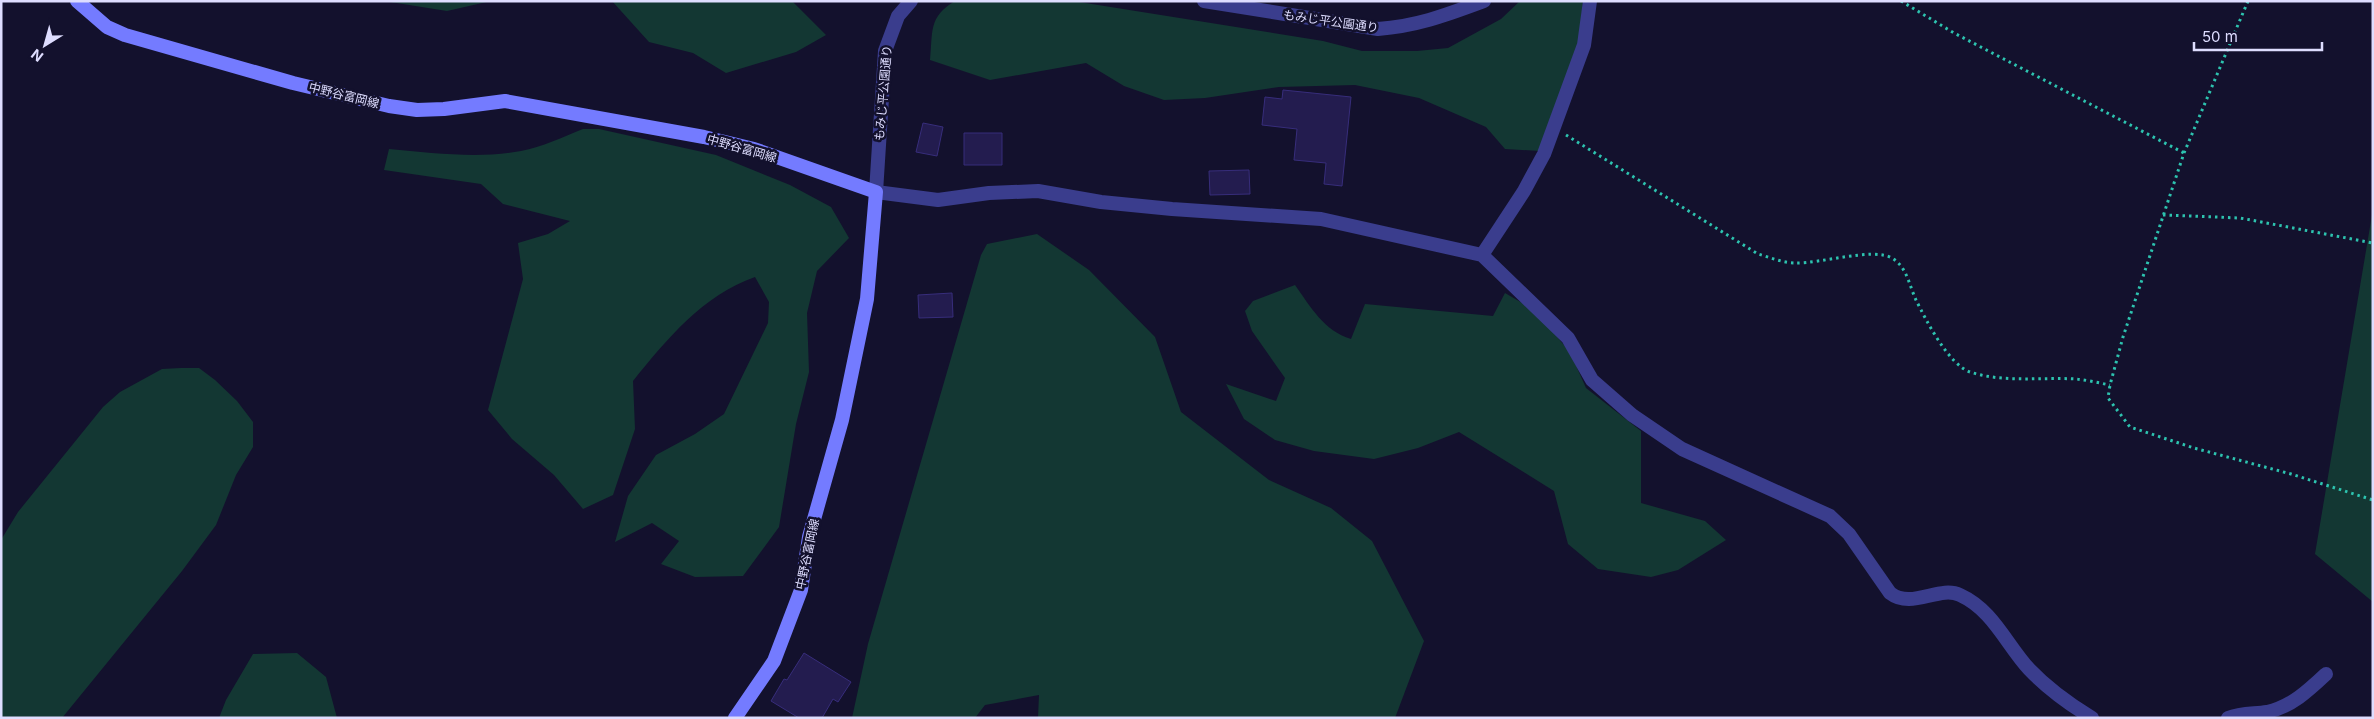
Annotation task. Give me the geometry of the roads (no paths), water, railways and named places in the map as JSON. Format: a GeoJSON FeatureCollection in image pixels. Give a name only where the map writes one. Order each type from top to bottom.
{"type":"FeatureCollection","features":[{"type":"Feature","properties":{"kind":"main road","name":"中野谷富岡線"},"geometry":{"type":"LineString","coordinates":[[77,1],[107,27],[124,35],[293,83],[389,106],[417,110],[444,109],[505,101],[721,141],[754,150],[876,192],[867,299],[842,420],[809,537],[801,590],[774,661],[735,718]]}},
{"type":"Feature","properties":{"kind":"street","name":"もみじ平公園通り"},"geometry":{"type":"LineString","coordinates":[[876,192],[885,51],[898,16],[911,1]]}},
{"type":"Feature","properties":{"kind":"street","name":"もみじ平公園通り"},"geometry":{"type":"LineString","coordinates":[[1204,1],[1378,29],[1407,27],[1484,1]]}},
{"type":"Feature","properties":{"kind":"street"},"geometry":{"type":"LineString","coordinates":[[1482,255],[1524,192],[1544,154],[1584,45],[1590,1]]}},
{"type":"Feature","properties":{"kind":"street"},"geometry":{"type":"LineString","coordinates":[[876,192],[938,200],[988,193],[1038,191],[1101,202],[1172,209],[1321,219],[1482,255],[1568,338],[1592,380],[1632,415],[1682,449],[1830,516],[1849,534],[1890,593],[1897,598],[1928,597],[1950,593],[1958,594],[1973,602],[1989,617],[2028,668],[2045,685],[2069,704],[2092,718]]}},
{"type":"Feature","properties":{"kind":"street"},"geometry":{"type":"LineString","coordinates":[[2228,718],[2268,712],[2287,705],[2306,693],[2326,674]]}}]}
